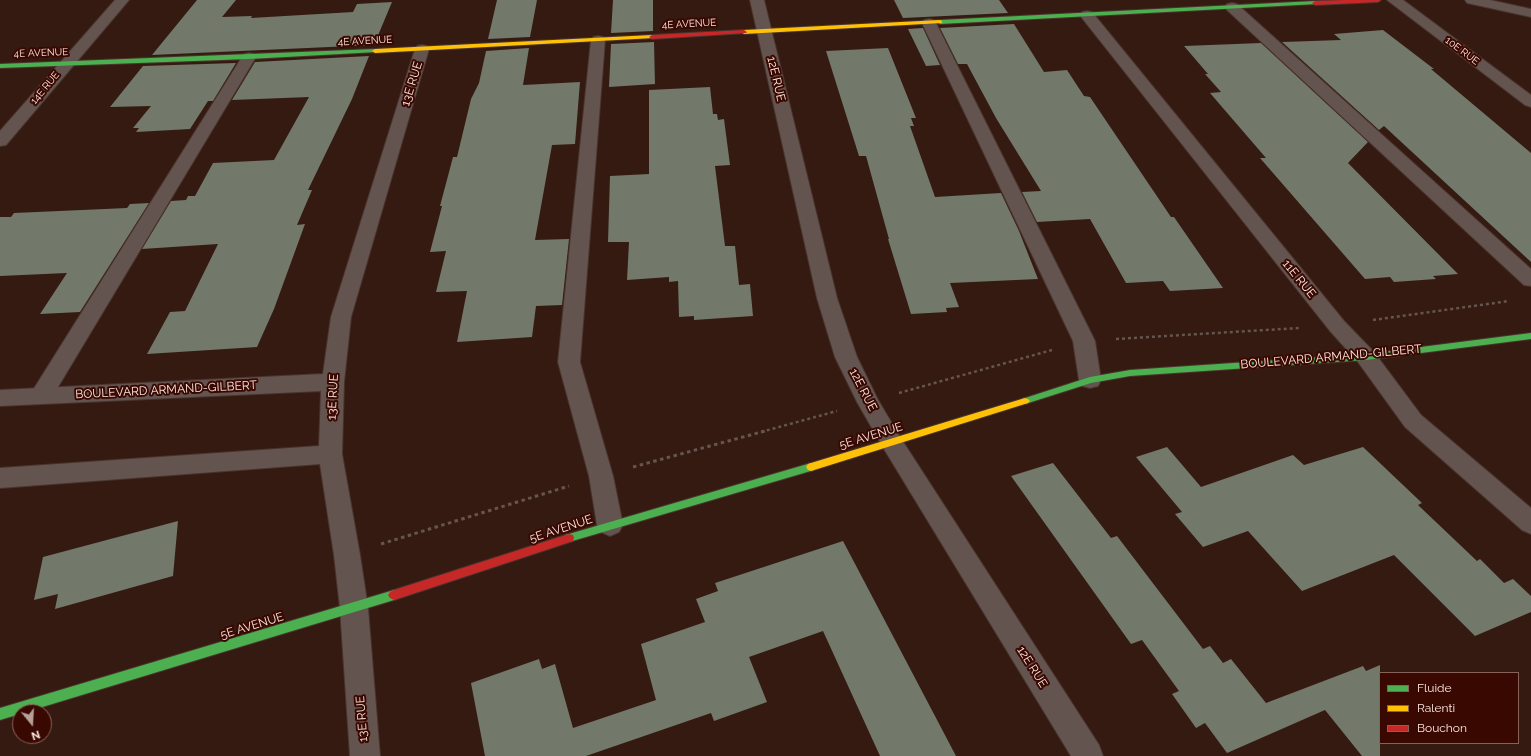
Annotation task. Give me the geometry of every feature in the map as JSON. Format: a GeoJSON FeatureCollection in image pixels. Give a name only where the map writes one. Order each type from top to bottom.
{"type":"FeatureCollection","features":[{"type":"Feature","properties":{"kind":"street","name":"14E RUE"},"geometry":{"type":"LineString","coordinates":[[0,141],[122,0]]}},
{"type":"Feature","properties":{"kind":"street","name":"12E RUE"},"geometry":{"type":"LineString","coordinates":[[757,0],[827,298],[846,357],[868,402],[892,443],[1088,756]]}},
{"type":"Feature","properties":{"kind":"street","name":"4E AVENUE"},"geometry":{"type":"LineString","coordinates":[[0,66],[422,49],[1378,0]]}},
{"type":"Feature","properties":{"kind":"street","name":"10E RUE"},"geometry":{"type":"LineString","coordinates":[[1394,0],[1531,102]]}},
{"type":"Feature","properties":{"kind":"street"},"geometry":{"type":"LineString","coordinates":[[1472,0],[1531,13]]}},
{"type":"Feature","properties":{"kind":"street"},"geometry":{"type":"LineString","coordinates":[[1232,7],[1531,280]]}},
{"type":"Feature","properties":{"kind":"street","name":"11E RUE"},"geometry":{"type":"LineString","coordinates":[[1087,15],[1337,326],[1366,357],[1413,421],[1531,523]]}},
{"type":"Feature","properties":{"kind":"street"},"geometry":{"type":"LineString","coordinates":[[929,23],[1084,341],[1090,380]]}},
{"type":"Feature","properties":{"kind":"street"},"geometry":{"type":"LineString","coordinates":[[598,40],[569,362],[601,476],[610,525]]}},
{"type":"Feature","properties":{"kind":"street","name":"13E RUE"},"geometry":{"type":"LineString","coordinates":[[365,756],[354,608],[347,555],[330,454],[333,382],[341,317],[422,49]]}},
{"type":"Feature","properties":{"kind":"street"},"geometry":{"type":"LineString","coordinates":[[41,396],[249,57]]}},
{"type":"Feature","properties":{"kind":"street","name":"BOULEVARD ARMAND-GILBERT"},"geometry":{"type":"LineString","coordinates":[[1130,373],[1366,357],[1531,336]]}},
{"type":"Feature","properties":{"kind":"street","name":"5E AVENUE"},"geometry":{"type":"LineString","coordinates":[[0,714],[354,608],[610,525],[892,443],[1090,380],[1130,373]]}},
{"type":"Feature","properties":{"kind":"street","name":"BOULEVARD ARMAND-GILBERT"},"geometry":{"type":"LineString","coordinates":[[0,398],[333,382]]}},
{"type":"Feature","properties":{"kind":"street"},"geometry":{"type":"LineString","coordinates":[[0,478],[330,454]]}},
{"type":"Feature","properties":{"kind":"building"},"geometry":{"type":"Polygon","coordinates":[[[197,0],[236,0],[222,17],[252,16],[251,18],[353,12],[357,4],[392,2],[374,45],[152,55],[197,0]]]}},
{"type":"Feature","properties":{"kind":"building"},"geometry":{"type":"Polygon","coordinates":[[[497,0],[537,0],[530,37],[488,39],[497,0]]]}},
{"type":"Feature","properties":{"kind":"building"},"geometry":{"type":"Polygon","coordinates":[[[613,0],[653,0],[653,31],[611,33],[613,0]]]}},
{"type":"Feature","properties":{"kind":"building"},"geometry":{"type":"Polygon","coordinates":[[[894,0],[999,0],[1008,13],[903,18],[894,0]]]}},
{"type":"Feature","properties":{"kind":"building"},"geometry":{"type":"Polygon","coordinates":[[[1014,24],[1044,72],[1067,70],[1084,96],[1090,97],[1171,217],[1174,217],[1223,288],[1170,291],[1163,281],[1126,283],[1090,219],[1037,222],[1022,192],[1041,191],[996,118],[967,64],[958,64],[940,28],[1014,24]]]}},
{"type":"Feature","properties":{"kind":"building"},"geometry":{"type":"Polygon","coordinates":[[[923,28],[940,65],[926,66],[908,29],[923,28]]]}},
{"type":"Feature","properties":{"kind":"building"},"geometry":{"type":"Polygon","coordinates":[[[1383,30],[1434,69],[1431,69],[1531,153],[1531,262],[1384,126],[1379,130],[1282,42],[1341,40],[1334,34],[1383,30]]]}},
{"type":"Feature","properties":{"kind":"building"},"geometry":{"type":"Polygon","coordinates":[[[654,42],[655,84],[609,87],[611,44],[654,42]]]}},
{"type":"Feature","properties":{"kind":"building"},"geometry":{"type":"Polygon","coordinates":[[[1261,43],[1368,142],[1348,163],[1458,274],[1433,276],[1436,279],[1394,282],[1390,277],[1365,279],[1260,158],[1266,158],[1210,93],[1221,92],[1184,46],[1261,43]]]}},
{"type":"Feature","properties":{"kind":"building"},"geometry":{"type":"Polygon","coordinates":[[[529,48],[523,85],[580,82],[575,144],[552,145],[535,240],[569,239],[562,305],[536,306],[532,337],[457,342],[467,291],[436,292],[446,251],[430,252],[442,206],[440,206],[453,157],[457,157],[471,99],[479,83],[486,51],[529,48]]]}},
{"type":"Feature","properties":{"kind":"building"},"geometry":{"type":"Polygon","coordinates":[[[888,48],[916,118],[911,118],[914,126],[910,126],[935,197],[1001,193],[1019,231],[1038,279],[950,283],[959,307],[946,308],[947,312],[911,314],[888,239],[866,156],[859,156],[826,51],[888,48]]]}},
{"type":"Feature","properties":{"kind":"building"},"geometry":{"type":"Polygon","coordinates":[[[369,56],[352,99],[308,190],[312,190],[297,225],[305,224],[274,309],[257,347],[147,354],[170,312],[185,311],[218,244],[142,249],[171,201],[186,200],[188,196],[195,196],[213,163],[274,160],[309,97],[232,100],[255,62],[369,56]]]}},
{"type":"Feature","properties":{"kind":"building"},"geometry":{"type":"Polygon","coordinates":[[[236,63],[213,101],[208,101],[190,129],[136,132],[139,128],[133,128],[151,106],[110,107],[143,66],[236,63]]]}},
{"type":"Feature","properties":{"kind":"building"},"geometry":{"type":"Polygon","coordinates":[[[710,87],[713,114],[717,114],[718,120],[724,119],[730,165],[715,166],[725,246],[735,246],[739,285],[750,284],[753,316],[694,320],[694,316],[679,317],[678,281],[669,282],[669,277],[627,280],[629,242],[608,242],[610,176],[649,174],[649,90],[710,87]]]}},
{"type":"Feature","properties":{"kind":"building"},"geometry":{"type":"Polygon","coordinates":[[[149,203],[80,312],[40,314],[67,273],[0,276],[0,217],[11,217],[14,213],[127,208],[130,204],[149,203]]]}},
{"type":"Feature","properties":{"kind":"building"},"geometry":{"type":"Polygon","coordinates":[[[1167,447],[1201,487],[1293,455],[1304,465],[1363,447],[1422,503],[1418,505],[1477,561],[1480,559],[1504,583],[1513,579],[1531,596],[1531,612],[1475,636],[1394,555],[1302,591],[1248,531],[1203,547],[1175,514],[1182,512],[1136,457],[1167,447]]]}},
{"type":"Feature","properties":{"kind":"building"},"geometry":{"type":"Polygon","coordinates":[[[1053,463],[1111,538],[1117,536],[1203,649],[1210,646],[1223,663],[1231,659],[1266,703],[1363,666],[1366,671],[1380,665],[1380,756],[1362,756],[1325,710],[1227,753],[1205,723],[1196,728],[1172,694],[1179,691],[1142,640],[1131,644],[1011,476],[1053,463]]]}},
{"type":"Feature","properties":{"kind":"building"},"geometry":{"type":"Polygon","coordinates":[[[178,521],[173,576],[55,609],[58,594],[34,600],[43,557],[178,521]]]}},
{"type":"Feature","properties":{"kind":"building"},"geometry":{"type":"Polygon","coordinates":[[[843,541],[956,756],[880,756],[823,631],[749,657],[767,702],[714,721],[711,713],[586,756],[485,756],[471,683],[539,659],[542,669],[555,664],[573,728],[656,700],[641,644],[705,622],[696,599],[718,591],[715,583],[843,541]]]}},
{"type":"Feature","properties":{"kind":"traffic: fast"},"geometry":{"type":"LineString","coordinates":[[940,22],[1315,3]]}},
{"type":"Feature","properties":{"kind":"traffic: fast"},"geometry":{"type":"LineString","coordinates":[[0,66],[375,51]]}},
{"type":"Feature","properties":{"kind":"traffic: fast"},"geometry":{"type":"LineString","coordinates":[[1025,401],[1090,380],[1130,373],[1366,357],[1531,336]]}},
{"type":"Feature","properties":{"kind":"traffic: fast"},"geometry":{"type":"LineString","coordinates":[[569,538],[811,467]]}},
{"type":"Feature","properties":{"kind":"traffic: fast"},"geometry":{"type":"LineString","coordinates":[[0,714],[394,595]]}},
{"type":"Feature","properties":{"kind":"traffic: slow"},"geometry":{"type":"LineString","coordinates":[[744,32],[940,22]]}},
{"type":"Feature","properties":{"kind":"traffic: slow"},"geometry":{"type":"LineString","coordinates":[[375,51],[652,37]]}},
{"type":"Feature","properties":{"kind":"traffic: slow"},"geometry":{"type":"LineString","coordinates":[[811,467],[1025,401]]}},
{"type":"Feature","properties":{"kind":"traffic: jam"},"geometry":{"type":"LineString","coordinates":[[1315,3],[1378,0]]}},
{"type":"Feature","properties":{"kind":"traffic: jam"},"geometry":{"type":"LineString","coordinates":[[652,37],[744,32]]}},
{"type":"Feature","properties":{"kind":"traffic: jam"},"geometry":{"type":"LineString","coordinates":[[394,595],[569,538]]}}]}
